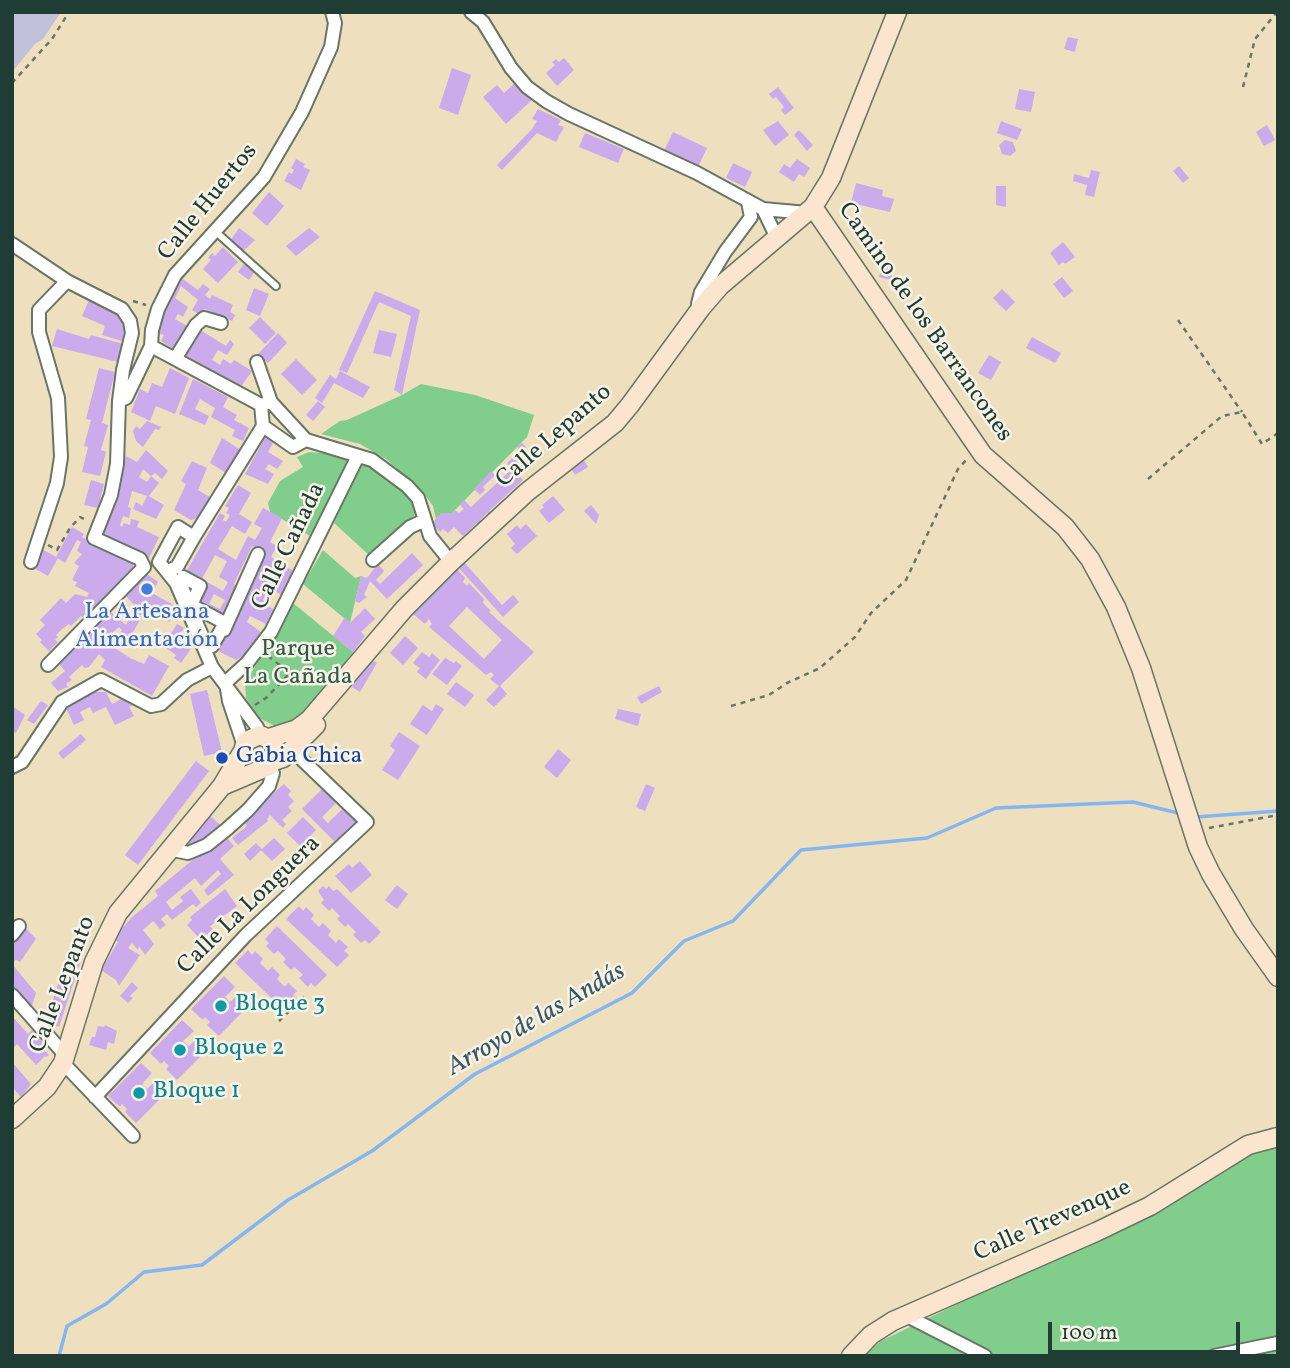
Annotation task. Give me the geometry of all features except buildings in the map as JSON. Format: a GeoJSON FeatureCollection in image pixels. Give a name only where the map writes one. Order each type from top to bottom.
{"type":"FeatureCollection","features":[{"type":"Feature","properties":{"kind":"street","name":"Calle Huertos"},"geometry":{"type":"LineString","coordinates":[[120,401],[126,398],[151,346],[158,309],[175,275],[264,177],[302,112],[331,47],[335,23],[332,12]]}},
{"type":"Feature","properties":{"kind":"street"},"geometry":{"type":"LineString","coordinates":[[471,12],[483,22],[511,68],[527,87],[569,114],[697,173],[748,202],[765,213],[777,238]]}},
{"type":"Feature","properties":{"kind":"street","name":"Calle Lepanto"},"geometry":{"type":"LineString","coordinates":[[265,736],[297,729],[309,720],[404,609],[451,562],[527,492],[615,423],[701,308],[742,265],[810,210],[831,178],[897,12]]}},
{"type":"Feature","properties":{"kind":"street"},"geometry":{"type":"LineString","coordinates":[[748,202],[751,217]]}},
{"type":"Feature","properties":{"kind":"street"},"geometry":{"type":"LineString","coordinates":[[701,308],[698,303],[701,292],[725,252],[751,217],[765,213],[810,210]]}},
{"type":"Feature","properties":{"kind":"street","name":"Camino de los Barrancones"},"geometry":{"type":"LineString","coordinates":[[810,210],[983,455],[1065,527],[1090,559],[1116,607],[1141,668],[1210,874],[1278,977]]}},
{"type":"Feature","properties":{"kind":"street"},"geometry":{"type":"LineString","coordinates":[[12,244],[67,281],[122,309],[130,321],[132,333],[123,370],[117,464],[111,495],[94,538],[160,567],[176,583],[209,661],[257,727],[275,746],[268,765]]}},
{"type":"Feature","properties":{"kind":"street"},"geometry":{"type":"LineString","coordinates":[[31,562],[57,483],[61,457],[58,398],[39,332],[39,310],[67,281]]}},
{"type":"Feature","properties":{"kind":"street"},"geometry":{"type":"LineString","coordinates":[[174,359],[204,318],[221,323]]}},
{"type":"Feature","properties":{"kind":"street"},"geometry":{"type":"LineString","coordinates":[[151,346],[266,403],[306,440],[372,460],[407,486],[418,498],[430,536],[451,562]]}},
{"type":"Feature","properties":{"kind":"street"},"geometry":{"type":"LineString","coordinates":[[48,665],[194,537],[263,426],[266,403],[257,362]]}},
{"type":"Feature","properties":{"kind":"street"},"geometry":{"type":"LineString","coordinates":[[263,426],[293,447],[306,440]]}},
{"type":"Feature","properties":{"kind":"street","name":"Calle Cañada"},"geometry":{"type":"LineString","coordinates":[[226,686],[259,650],[298,580],[358,456]]}},
{"type":"Feature","properties":{"kind":"street"},"geometry":{"type":"LineString","coordinates":[[373,559],[410,527],[424,521]]}},
{"type":"Feature","properties":{"kind":"street"},"geometry":{"type":"LineString","coordinates":[[160,567],[178,527],[194,537]]}},
{"type":"Feature","properties":{"kind":"street"},"geometry":{"type":"LineString","coordinates":[[12,767],[23,762],[62,702],[101,680],[151,706],[161,704],[209,661],[258,554]]}},
{"type":"Feature","properties":{"kind":"street"},"geometry":{"type":"LineString","coordinates":[[183,577],[200,586],[191,605],[225,623],[212,646],[207,647],[190,608],[180,582],[183,577]]}},
{"type":"Feature","properties":{"kind":"street","name":"Calle Lepanto"},"geometry":{"type":"LineString","coordinates":[[222,786],[283,758],[319,722],[345,687],[353,670]]}},
{"type":"Feature","properties":{"kind":"street"},"geometry":{"type":"LineString","coordinates":[[226,686],[249,765],[268,765]]}},
{"type":"Feature","properties":{"kind":"street"},"geometry":{"type":"LineString","coordinates":[[243,749],[250,738],[265,736]]}},
{"type":"Feature","properties":{"kind":"street","name":"Calle Lepanto"},"geometry":{"type":"LineString","coordinates":[[12,1119],[47,1087],[64,1059],[94,962],[124,904],[222,786],[243,749]]}},
{"type":"Feature","properties":{"kind":"street","name":"Calle La Longuera"},"geometry":{"type":"LineString","coordinates":[[95,1097],[246,935],[367,822],[292,750]]}},
{"type":"Feature","properties":{"kind":"street"},"geometry":{"type":"LineString","coordinates":[[168,849],[188,853],[207,845],[227,829],[269,786],[273,773],[268,765]]}},
{"type":"Feature","properties":{"kind":"street"},"geometry":{"type":"LineString","coordinates":[[12,995],[95,1097],[132,1136]]}},
{"type":"Feature","properties":{"kind":"street","name":"Calle Trevenque"},"geometry":{"type":"LineString","coordinates":[[851,1356],[871,1335],[905,1315],[1096,1232],[1150,1206],[1248,1145],[1278,1137]]}},
{"type":"Feature","properties":{"kind":"street"},"geometry":{"type":"LineString","coordinates":[[905,1315],[985,1356]]}},
{"type":"Feature","properties":{"kind":"street"},"geometry":{"type":"LineString","coordinates":[[1214,1356],[1278,1343]]}},
{"type":"Feature","properties":{"kind":"lane"},"geometry":{"type":"LineString","coordinates":[[215,231],[276,286]]}},
{"type":"Feature","properties":{"kind":"path"},"geometry":{"type":"LineString","coordinates":[[12,83],[52,39],[69,12]]}},
{"type":"Feature","properties":{"kind":"path"},"geometry":{"type":"LineString","coordinates":[[1243,87],[1255,39],[1278,12]]}},
{"type":"Feature","properties":{"kind":"path"},"geometry":{"type":"LineString","coordinates":[[1178,320],[1262,444],[1278,433]]}},
{"type":"Feature","properties":{"kind":"path"},"geometry":{"type":"LineString","coordinates":[[1148,479],[1222,416],[1242,412]]}},
{"type":"Feature","properties":{"kind":"path"},"geometry":{"type":"LineString","coordinates":[[731,706],[769,695],[787,683],[820,668],[855,637],[871,613],[906,580],[958,469],[977,447]]}},
{"type":"Feature","properties":{"kind":"path"},"geometry":{"type":"LineString","coordinates":[[49,545],[57,550],[80,517],[99,526]]}},
{"type":"Feature","properties":{"kind":"path"},"geometry":{"type":"LineString","coordinates":[[259,650],[307,683],[327,679]]}},
{"type":"Feature","properties":{"kind":"path"},"geometry":{"type":"LineString","coordinates":[[249,709],[266,698],[290,673]]}},
{"type":"Feature","properties":{"kind":"path"},"geometry":{"type":"LineString","coordinates":[[1192,824],[1205,829],[1277,809]]}},
{"type":"Feature","properties":{"kind":"path"},"geometry":{"type":"LineString","coordinates":[[279,1021],[307,995]]}},
{"type":"Feature","properties":{"kind":"shaded area"},"geometry":{"type":"Polygon","coordinates":[[[12,12],[61,12],[43,39],[35,44],[12,72],[12,12]]]}},
{"type":"Feature","properties":{"kind":"green space"},"geometry":{"type":"Polygon","coordinates":[[[421,384],[475,395],[534,415],[527,437],[452,513],[442,513],[436,519],[433,506],[425,495],[386,459],[360,444],[321,434],[340,421],[402,395],[421,384]]]}},
{"type":"Feature","properties":{"kind":"green space"},"geometry":{"type":"Polygon","coordinates":[[[309,452],[351,459],[310,536],[270,512],[268,503],[280,481],[303,467],[297,457],[309,452]]]}},
{"type":"Feature","properties":{"kind":"green space"},"geometry":{"type":"Polygon","coordinates":[[[361,461],[393,479],[415,501],[416,514],[370,556],[334,523],[361,461]]]}},
{"type":"Feature","properties":{"kind":"green space"},"geometry":{"type":"Polygon","coordinates":[[[323,550],[355,578],[361,576],[350,623],[303,584],[323,550]]]}},
{"type":"Feature","properties":{"kind":"green space","name":"Parque La Cañada"},"geometry":{"type":"Polygon","coordinates":[[[293,603],[353,652],[304,715],[298,720],[275,726],[261,719],[251,707],[246,698],[245,683],[293,603]]]}},
{"type":"Feature","properties":{"kind":"green space"},"geometry":{"type":"Polygon","coordinates":[[[1278,1143],[1278,1356],[864,1356],[881,1341],[1063,1253],[1254,1150],[1278,1143]]]}},
{"type":"Feature","properties":{"kind":"waterway","name":"Arroyo de las Andás"},"geometry":{"type":"LineString","coordinates":[[59,1356],[67,1326],[106,1304],[144,1272],[202,1265],[288,1200],[372,1151],[475,1074],[632,993],[684,941],[733,921],[801,850],[927,838],[996,808],[1133,802],[1182,814]]}},
{"type":"Feature","properties":{"kind":"waterway","name":"Arroyo de las Andás"},"geometry":{"type":"LineString","coordinates":[[1196,817],[1278,811]]}},
{"type":"Feature","properties":{"kind":"place","name":"La Artesana Alimentación"},"geometry":{"type":"Point","coordinates":[147,589]}},
{"type":"Feature","properties":{"kind":"place","name":"Gabia Chica"},"geometry":{"type":"Point","coordinates":[222,758]}},
{"type":"Feature","properties":{"kind":"place","name":"Bloque 3"},"geometry":{"type":"Point","coordinates":[221,1006]}},
{"type":"Feature","properties":{"kind":"place","name":"Bloque 2"},"geometry":{"type":"Point","coordinates":[180,1050]}},
{"type":"Feature","properties":{"kind":"place","name":"Bloque 1"},"geometry":{"type":"Point","coordinates":[139,1093]}}]}
